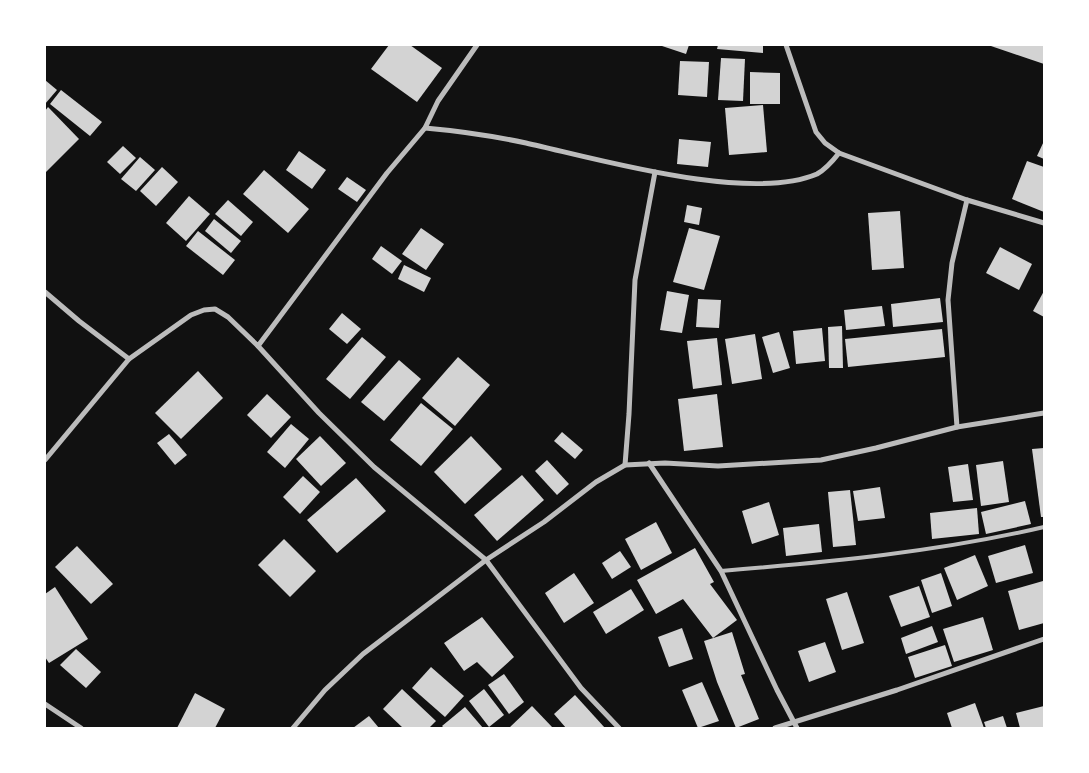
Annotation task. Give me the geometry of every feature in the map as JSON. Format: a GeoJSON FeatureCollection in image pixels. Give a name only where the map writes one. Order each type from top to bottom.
{"type":"FeatureCollection","features":[{"type":"Feature","properties":{"kind":"street"},"geometry":{"type":"LineString","coordinates":[[258,346],[387,173],[425,128],[438,101],[477,45]]}},
{"type":"Feature","properties":{"kind":"street"},"geometry":{"type":"LineString","coordinates":[[786,45],[816,132],[838,154],[967,200],[1044,223]]}},
{"type":"Feature","properties":{"kind":"street"},"geometry":{"type":"LineString","coordinates":[[425,128],[470,133],[525,143],[655,172],[736,182],[793,180],[816,174],[828,167],[838,154]]}},
{"type":"Feature","properties":{"kind":"street"},"geometry":{"type":"LineString","coordinates":[[625,465],[635,280],[655,172]]}},
{"type":"Feature","properties":{"kind":"street"},"geometry":{"type":"LineString","coordinates":[[958,427],[948,300],[952,263],[967,200]]}},
{"type":"Feature","properties":{"kind":"street"},"geometry":{"type":"LineString","coordinates":[[45,292],[129,359]]}},
{"type":"Feature","properties":{"kind":"street"},"geometry":{"type":"LineString","coordinates":[[45,460],[129,359],[175,326],[204,310],[215,310],[228,317],[258,346],[319,413],[374,467],[486,560],[581,688],[619,728]]}},
{"type":"Feature","properties":{"kind":"street"},"geometry":{"type":"LineString","coordinates":[[293,728],[326,690],[363,654],[486,560],[544,522],[596,482],[625,465],[650,463],[718,466],[821,460],[958,427],[1044,413]]}},
{"type":"Feature","properties":{"kind":"street"},"geometry":{"type":"LineString","coordinates":[[650,463],[720,571],[796,725]]}},
{"type":"Feature","properties":{"kind":"street"},"geometry":{"type":"LineString","coordinates":[[775,728],[796,725],[1044,639]]}},
{"type":"Feature","properties":{"kind":"street"},"geometry":{"type":"LineString","coordinates":[[45,704],[81,728]]}},
{"type":"Feature","properties":{"kind":"lane"},"geometry":{"type":"LineString","coordinates":[[720,571],[810,564],[956,545],[1044,527]]}},
{"type":"Feature","properties":{"kind":"building"},"geometry":{"type":"Polygon","coordinates":[[[389,45],[410,45],[442,68],[417,102],[371,69],[389,45]]]}},
{"type":"Feature","properties":{"kind":"building"},"geometry":{"type":"Polygon","coordinates":[[[659,45],[689,45],[686,54],[659,45]]]}},
{"type":"Feature","properties":{"kind":"building"},"geometry":{"type":"Polygon","coordinates":[[[718,45],[763,45],[763,53],[717,49],[718,45]]]}},
{"type":"Feature","properties":{"kind":"building"},"geometry":{"type":"Polygon","coordinates":[[[988,45],[1044,45],[1044,64],[988,45]]]}},
{"type":"Feature","properties":{"kind":"building"},"geometry":{"type":"Polygon","coordinates":[[[721,58],[745,59],[743,101],[718,100],[721,58]]]}},
{"type":"Feature","properties":{"kind":"building"},"geometry":{"type":"Polygon","coordinates":[[[680,61],[709,62],[707,97],[678,95],[680,61]]]}},
{"type":"Feature","properties":{"kind":"building"},"geometry":{"type":"Polygon","coordinates":[[[750,72],[780,73],[780,104],[750,104],[750,72]]]}},
{"type":"Feature","properties":{"kind":"building"},"geometry":{"type":"Polygon","coordinates":[[[45,80],[57,90],[45,104],[45,80]]]}},
{"type":"Feature","properties":{"kind":"building"},"geometry":{"type":"Polygon","coordinates":[[[61,90],[102,122],[90,136],[50,104],[61,90]]]}},
{"type":"Feature","properties":{"kind":"building"},"geometry":{"type":"Polygon","coordinates":[[[763,105],[767,152],[729,155],[725,108],[763,105]]]}},
{"type":"Feature","properties":{"kind":"building"},"geometry":{"type":"Polygon","coordinates":[[[48,107],[79,139],[45,173],[45,111],[48,107]]]}},
{"type":"Feature","properties":{"kind":"building"},"geometry":{"type":"Polygon","coordinates":[[[679,139],[711,142],[708,167],[677,164],[679,139]]]}},
{"type":"Feature","properties":{"kind":"building"},"geometry":{"type":"Polygon","coordinates":[[[1044,141],[1044,159],[1037,156],[1044,141]]]}},
{"type":"Feature","properties":{"kind":"building"},"geometry":{"type":"Polygon","coordinates":[[[123,146],[136,158],[120,174],[107,162],[123,146]]]}},
{"type":"Feature","properties":{"kind":"building"},"geometry":{"type":"Polygon","coordinates":[[[299,151],[326,170],[312,189],[286,170],[299,151]]]}},
{"type":"Feature","properties":{"kind":"building"},"geometry":{"type":"Polygon","coordinates":[[[140,157],[155,170],[136,191],[121,179],[140,157]]]}},
{"type":"Feature","properties":{"kind":"building"},"geometry":{"type":"Polygon","coordinates":[[[1027,161],[1044,167],[1044,212],[1012,199],[1027,161]]]}},
{"type":"Feature","properties":{"kind":"building"},"geometry":{"type":"Polygon","coordinates":[[[162,167],[178,182],[156,206],[140,191],[162,167]]]}},
{"type":"Feature","properties":{"kind":"building"},"geometry":{"type":"Polygon","coordinates":[[[264,170],[309,209],[288,233],[243,194],[264,170]]]}},
{"type":"Feature","properties":{"kind":"building"},"geometry":{"type":"Polygon","coordinates":[[[347,177],[366,190],[357,202],[338,189],[347,177]]]}},
{"type":"Feature","properties":{"kind":"building"},"geometry":{"type":"Polygon","coordinates":[[[189,196],[210,214],[186,241],[166,223],[189,196]]]}},
{"type":"Feature","properties":{"kind":"building"},"geometry":{"type":"Polygon","coordinates":[[[228,200],[253,222],[241,236],[215,214],[228,200]]]}},
{"type":"Feature","properties":{"kind":"building"},"geometry":{"type":"Polygon","coordinates":[[[687,205],[702,208],[699,225],[684,222],[687,205]]]}},
{"type":"Feature","properties":{"kind":"building"},"geometry":{"type":"Polygon","coordinates":[[[900,211],[904,268],[872,270],[868,213],[900,211]]]}},
{"type":"Feature","properties":{"kind":"building"},"geometry":{"type":"Polygon","coordinates":[[[214,219],[241,241],[231,253],[205,231],[214,219]]]}},
{"type":"Feature","properties":{"kind":"building"},"geometry":{"type":"Polygon","coordinates":[[[421,228],[444,244],[426,270],[402,254],[421,228]]]}},
{"type":"Feature","properties":{"kind":"building"},"geometry":{"type":"Polygon","coordinates":[[[689,228],[720,236],[704,290],[673,282],[689,228]]]}},
{"type":"Feature","properties":{"kind":"building"},"geometry":{"type":"Polygon","coordinates":[[[198,231],[235,260],[223,275],[186,246],[198,231]]]}},
{"type":"Feature","properties":{"kind":"building"},"geometry":{"type":"Polygon","coordinates":[[[381,246],[402,261],[392,274],[372,259],[381,246]]]}},
{"type":"Feature","properties":{"kind":"building"},"geometry":{"type":"Polygon","coordinates":[[[1000,247],[1032,264],[1019,290],[986,273],[1000,247]]]}},
{"type":"Feature","properties":{"kind":"building"},"geometry":{"type":"Polygon","coordinates":[[[404,265],[431,278],[424,292],[398,279],[404,265]]]}},
{"type":"Feature","properties":{"kind":"building"},"geometry":{"type":"Polygon","coordinates":[[[667,291],[689,295],[682,333],[660,330],[667,291]]]}},
{"type":"Feature","properties":{"kind":"building"},"geometry":{"type":"Polygon","coordinates":[[[1044,291],[1044,317],[1033,311],[1044,291]]]}},
{"type":"Feature","properties":{"kind":"building"},"geometry":{"type":"Polygon","coordinates":[[[940,298],[943,322],[893,327],[891,304],[940,298]]]}},
{"type":"Feature","properties":{"kind":"building"},"geometry":{"type":"Polygon","coordinates":[[[698,299],[721,300],[719,328],[696,327],[698,299]]]}},
{"type":"Feature","properties":{"kind":"building"},"geometry":{"type":"Polygon","coordinates":[[[882,306],[885,326],[846,330],[844,310],[882,306]]]}},
{"type":"Feature","properties":{"kind":"building"},"geometry":{"type":"Polygon","coordinates":[[[342,313],[361,329],[347,344],[329,329],[342,313]]]}},
{"type":"Feature","properties":{"kind":"building"},"geometry":{"type":"Polygon","coordinates":[[[842,326],[843,368],[829,368],[828,327],[842,326]]]}},
{"type":"Feature","properties":{"kind":"building"},"geometry":{"type":"Polygon","coordinates":[[[822,328],[825,361],[796,364],[793,331],[822,328]]]}},
{"type":"Feature","properties":{"kind":"building"},"geometry":{"type":"Polygon","coordinates":[[[942,329],[945,357],[848,367],[845,339],[942,329]]]}},
{"type":"Feature","properties":{"kind":"building"},"geometry":{"type":"Polygon","coordinates":[[[779,332],[790,368],[773,373],[762,337],[779,332]]]}},
{"type":"Feature","properties":{"kind":"building"},"geometry":{"type":"Polygon","coordinates":[[[755,334],[762,379],[732,384],[725,339],[755,334]]]}},
{"type":"Feature","properties":{"kind":"building"},"geometry":{"type":"Polygon","coordinates":[[[362,337],[386,357],[350,399],[326,379],[362,337]]]}},
{"type":"Feature","properties":{"kind":"building"},"geometry":{"type":"Polygon","coordinates":[[[717,338],[722,385],[693,389],[687,341],[717,338]]]}},
{"type":"Feature","properties":{"kind":"building"},"geometry":{"type":"Polygon","coordinates":[[[458,357],[490,385],[455,426],[422,398],[458,357]]]}},
{"type":"Feature","properties":{"kind":"building"},"geometry":{"type":"Polygon","coordinates":[[[399,360],[421,379],[384,421],[361,402],[399,360]]]}},
{"type":"Feature","properties":{"kind":"building"},"geometry":{"type":"Polygon","coordinates":[[[198,371],[223,398],[181,439],[155,413],[198,371]]]}},
{"type":"Feature","properties":{"kind":"building"},"geometry":{"type":"Polygon","coordinates":[[[267,394],[291,417],[271,438],[247,415],[267,394]]]}},
{"type":"Feature","properties":{"kind":"building"},"geometry":{"type":"Polygon","coordinates":[[[717,394],[723,447],[684,451],[678,399],[717,394]]]}},
{"type":"Feature","properties":{"kind":"building"},"geometry":{"type":"Polygon","coordinates":[[[421,403],[453,429],[421,466],[390,440],[421,403]]]}},
{"type":"Feature","properties":{"kind":"building"},"geometry":{"type":"Polygon","coordinates":[[[291,424],[309,439],[285,468],[267,452],[291,424]]]}},
{"type":"Feature","properties":{"kind":"building"},"geometry":{"type":"Polygon","coordinates":[[[562,432],[583,450],[575,459],[554,441],[562,432]]]}},
{"type":"Feature","properties":{"kind":"building"},"geometry":{"type":"Polygon","coordinates":[[[169,434],[187,455],[175,465],[157,443],[169,434]]]}},
{"type":"Feature","properties":{"kind":"building"},"geometry":{"type":"Polygon","coordinates":[[[320,436],[346,463],[321,486],[296,459],[320,436]]]}},
{"type":"Feature","properties":{"kind":"building"},"geometry":{"type":"Polygon","coordinates":[[[471,436],[502,469],[465,504],[434,472],[471,436]]]}},
{"type":"Feature","properties":{"kind":"building"},"geometry":{"type":"Polygon","coordinates":[[[1044,448],[1044,517],[1041,517],[1032,449],[1044,448]]]}},
{"type":"Feature","properties":{"kind":"building"},"geometry":{"type":"Polygon","coordinates":[[[547,460],[569,484],[557,495],[535,471],[547,460]]]}},
{"type":"Feature","properties":{"kind":"building"},"geometry":{"type":"Polygon","coordinates":[[[1003,461],[1009,502],[981,506],[976,465],[1003,461]]]}},
{"type":"Feature","properties":{"kind":"building"},"geometry":{"type":"Polygon","coordinates":[[[968,464],[973,500],[953,502],[948,467],[968,464]]]}},
{"type":"Feature","properties":{"kind":"building"},"geometry":{"type":"Polygon","coordinates":[[[522,475],[544,500],[497,541],[474,515],[522,475]]]}},
{"type":"Feature","properties":{"kind":"building"},"geometry":{"type":"Polygon","coordinates":[[[303,476],[320,492],[300,514],[283,497],[303,476]]]}},
{"type":"Feature","properties":{"kind":"building"},"geometry":{"type":"Polygon","coordinates":[[[356,478],[386,511],[337,553],[307,520],[356,478]]]}},
{"type":"Feature","properties":{"kind":"building"},"geometry":{"type":"Polygon","coordinates":[[[880,487],[885,518],[858,521],[853,491],[880,487]]]}},
{"type":"Feature","properties":{"kind":"building"},"geometry":{"type":"Polygon","coordinates":[[[850,490],[856,545],[833,547],[828,492],[850,490]]]}},
{"type":"Feature","properties":{"kind":"building"},"geometry":{"type":"Polygon","coordinates":[[[1025,501],[1031,524],[986,534],[981,512],[1025,501]]]}},
{"type":"Feature","properties":{"kind":"building"},"geometry":{"type":"Polygon","coordinates":[[[769,502],[779,535],[752,544],[742,511],[769,502]]]}},
{"type":"Feature","properties":{"kind":"building"},"geometry":{"type":"Polygon","coordinates":[[[977,508],[979,534],[932,539],[930,513],[977,508]]]}},
{"type":"Feature","properties":{"kind":"building"},"geometry":{"type":"Polygon","coordinates":[[[656,522],[672,553],[641,570],[625,539],[656,522]]]}},
{"type":"Feature","properties":{"kind":"building"},"geometry":{"type":"Polygon","coordinates":[[[819,524],[822,552],[786,556],[783,528],[819,524]]]}},
{"type":"Feature","properties":{"kind":"building"},"geometry":{"type":"Polygon","coordinates":[[[284,539],[316,571],[290,597],[258,565],[284,539]]]}},
{"type":"Feature","properties":{"kind":"building"},"geometry":{"type":"Polygon","coordinates":[[[1025,545],[1033,573],[996,583],[988,556],[1025,545]]]}},
{"type":"Feature","properties":{"kind":"building"},"geometry":{"type":"Polygon","coordinates":[[[77,546],[113,584],[91,604],[55,567],[77,546]]]}},
{"type":"Feature","properties":{"kind":"building"},"geometry":{"type":"Polygon","coordinates":[[[695,548],[714,582],[710,584],[737,620],[713,638],[683,599],[656,614],[637,580],[695,548]]]}},
{"type":"Feature","properties":{"kind":"building"},"geometry":{"type":"Polygon","coordinates":[[[620,551],[631,567],[612,579],[602,563],[620,551]]]}},
{"type":"Feature","properties":{"kind":"building"},"geometry":{"type":"Polygon","coordinates":[[[975,555],[988,586],[957,600],[944,568],[975,555]]]}},
{"type":"Feature","properties":{"kind":"building"},"geometry":{"type":"Polygon","coordinates":[[[574,573],[594,603],[564,623],[545,593],[574,573]]]}},
{"type":"Feature","properties":{"kind":"building"},"geometry":{"type":"Polygon","coordinates":[[[941,573],[952,606],[932,613],[921,580],[941,573]]]}},
{"type":"Feature","properties":{"kind":"building"},"geometry":{"type":"Polygon","coordinates":[[[1043,581],[1044,623],[1019,630],[1008,591],[1043,581]]]}},
{"type":"Feature","properties":{"kind":"building"},"geometry":{"type":"Polygon","coordinates":[[[919,586],[930,617],[901,627],[889,596],[919,586]]]}},
{"type":"Feature","properties":{"kind":"building"},"geometry":{"type":"Polygon","coordinates":[[[55,587],[88,639],[49,663],[45,657],[45,594],[55,587]]]}},
{"type":"Feature","properties":{"kind":"building"},"geometry":{"type":"Polygon","coordinates":[[[631,589],[644,610],[606,634],[593,612],[631,589]]]}},
{"type":"Feature","properties":{"kind":"building"},"geometry":{"type":"Polygon","coordinates":[[[847,592],[864,643],[842,650],[826,599],[847,592]]]}},
{"type":"Feature","properties":{"kind":"building"},"geometry":{"type":"Polygon","coordinates":[[[482,617],[514,657],[492,677],[477,662],[464,671],[444,643],[482,617]]]}},
{"type":"Feature","properties":{"kind":"building"},"geometry":{"type":"Polygon","coordinates":[[[983,617],[993,650],[954,662],[943,629],[983,617]]]}},
{"type":"Feature","properties":{"kind":"building"},"geometry":{"type":"Polygon","coordinates":[[[932,626],[938,642],[906,654],[901,638],[932,626]]]}},
{"type":"Feature","properties":{"kind":"building"},"geometry":{"type":"Polygon","coordinates":[[[682,628],[693,659],[669,667],[658,637],[682,628]]]}},
{"type":"Feature","properties":{"kind":"building"},"geometry":{"type":"Polygon","coordinates":[[[732,632],[745,674],[741,675],[759,719],[736,728],[717,682],[704,641],[732,632]]]}},
{"type":"Feature","properties":{"kind":"building"},"geometry":{"type":"Polygon","coordinates":[[[825,642],[836,672],[809,682],[798,651],[825,642]]]}},
{"type":"Feature","properties":{"kind":"building"},"geometry":{"type":"Polygon","coordinates":[[[945,645],[952,666],[915,678],[908,657],[945,645]]]}},
{"type":"Feature","properties":{"kind":"building"},"geometry":{"type":"Polygon","coordinates":[[[76,649],[101,672],[86,688],[60,665],[76,649]]]}},
{"type":"Feature","properties":{"kind":"building"},"geometry":{"type":"Polygon","coordinates":[[[431,667],[464,696],[445,717],[412,688],[431,667]]]}},
{"type":"Feature","properties":{"kind":"building"},"geometry":{"type":"Polygon","coordinates":[[[504,674],[524,702],[509,714],[488,685],[504,674]]]}},
{"type":"Feature","properties":{"kind":"building"},"geometry":{"type":"Polygon","coordinates":[[[702,682],[719,721],[698,728],[682,690],[702,682]]]}},
{"type":"Feature","properties":{"kind":"building"},"geometry":{"type":"Polygon","coordinates":[[[402,689],[436,721],[429,728],[403,728],[383,709],[402,689]]]}},
{"type":"Feature","properties":{"kind":"building"},"geometry":{"type":"Polygon","coordinates":[[[484,689],[504,715],[489,727],[469,701],[484,689]]]}},
{"type":"Feature","properties":{"kind":"building"},"geometry":{"type":"Polygon","coordinates":[[[195,693],[225,709],[215,728],[177,728],[195,693]]]}},
{"type":"Feature","properties":{"kind":"building"},"geometry":{"type":"Polygon","coordinates":[[[575,695],[605,728],[566,728],[554,714],[575,695]]]}},
{"type":"Feature","properties":{"kind":"building"},"geometry":{"type":"Polygon","coordinates":[[[975,703],[984,728],[952,728],[947,713],[975,703]]]}},
{"type":"Feature","properties":{"kind":"building"},"geometry":{"type":"Polygon","coordinates":[[[532,706],[553,728],[509,728],[532,706]]]}},
{"type":"Feature","properties":{"kind":"building"},"geometry":{"type":"Polygon","coordinates":[[[1044,706],[1044,728],[1020,728],[1016,713],[1044,706]]]}},
{"type":"Feature","properties":{"kind":"building"},"geometry":{"type":"Polygon","coordinates":[[[465,707],[483,728],[444,728],[442,726],[465,707]]]}},
{"type":"Feature","properties":{"kind":"building"},"geometry":{"type":"Polygon","coordinates":[[[369,716],[379,728],[353,728],[369,716]]]}},
{"type":"Feature","properties":{"kind":"building"},"geometry":{"type":"Polygon","coordinates":[[[1003,716],[1007,728],[986,728],[984,722],[1003,716]]]}}]}
